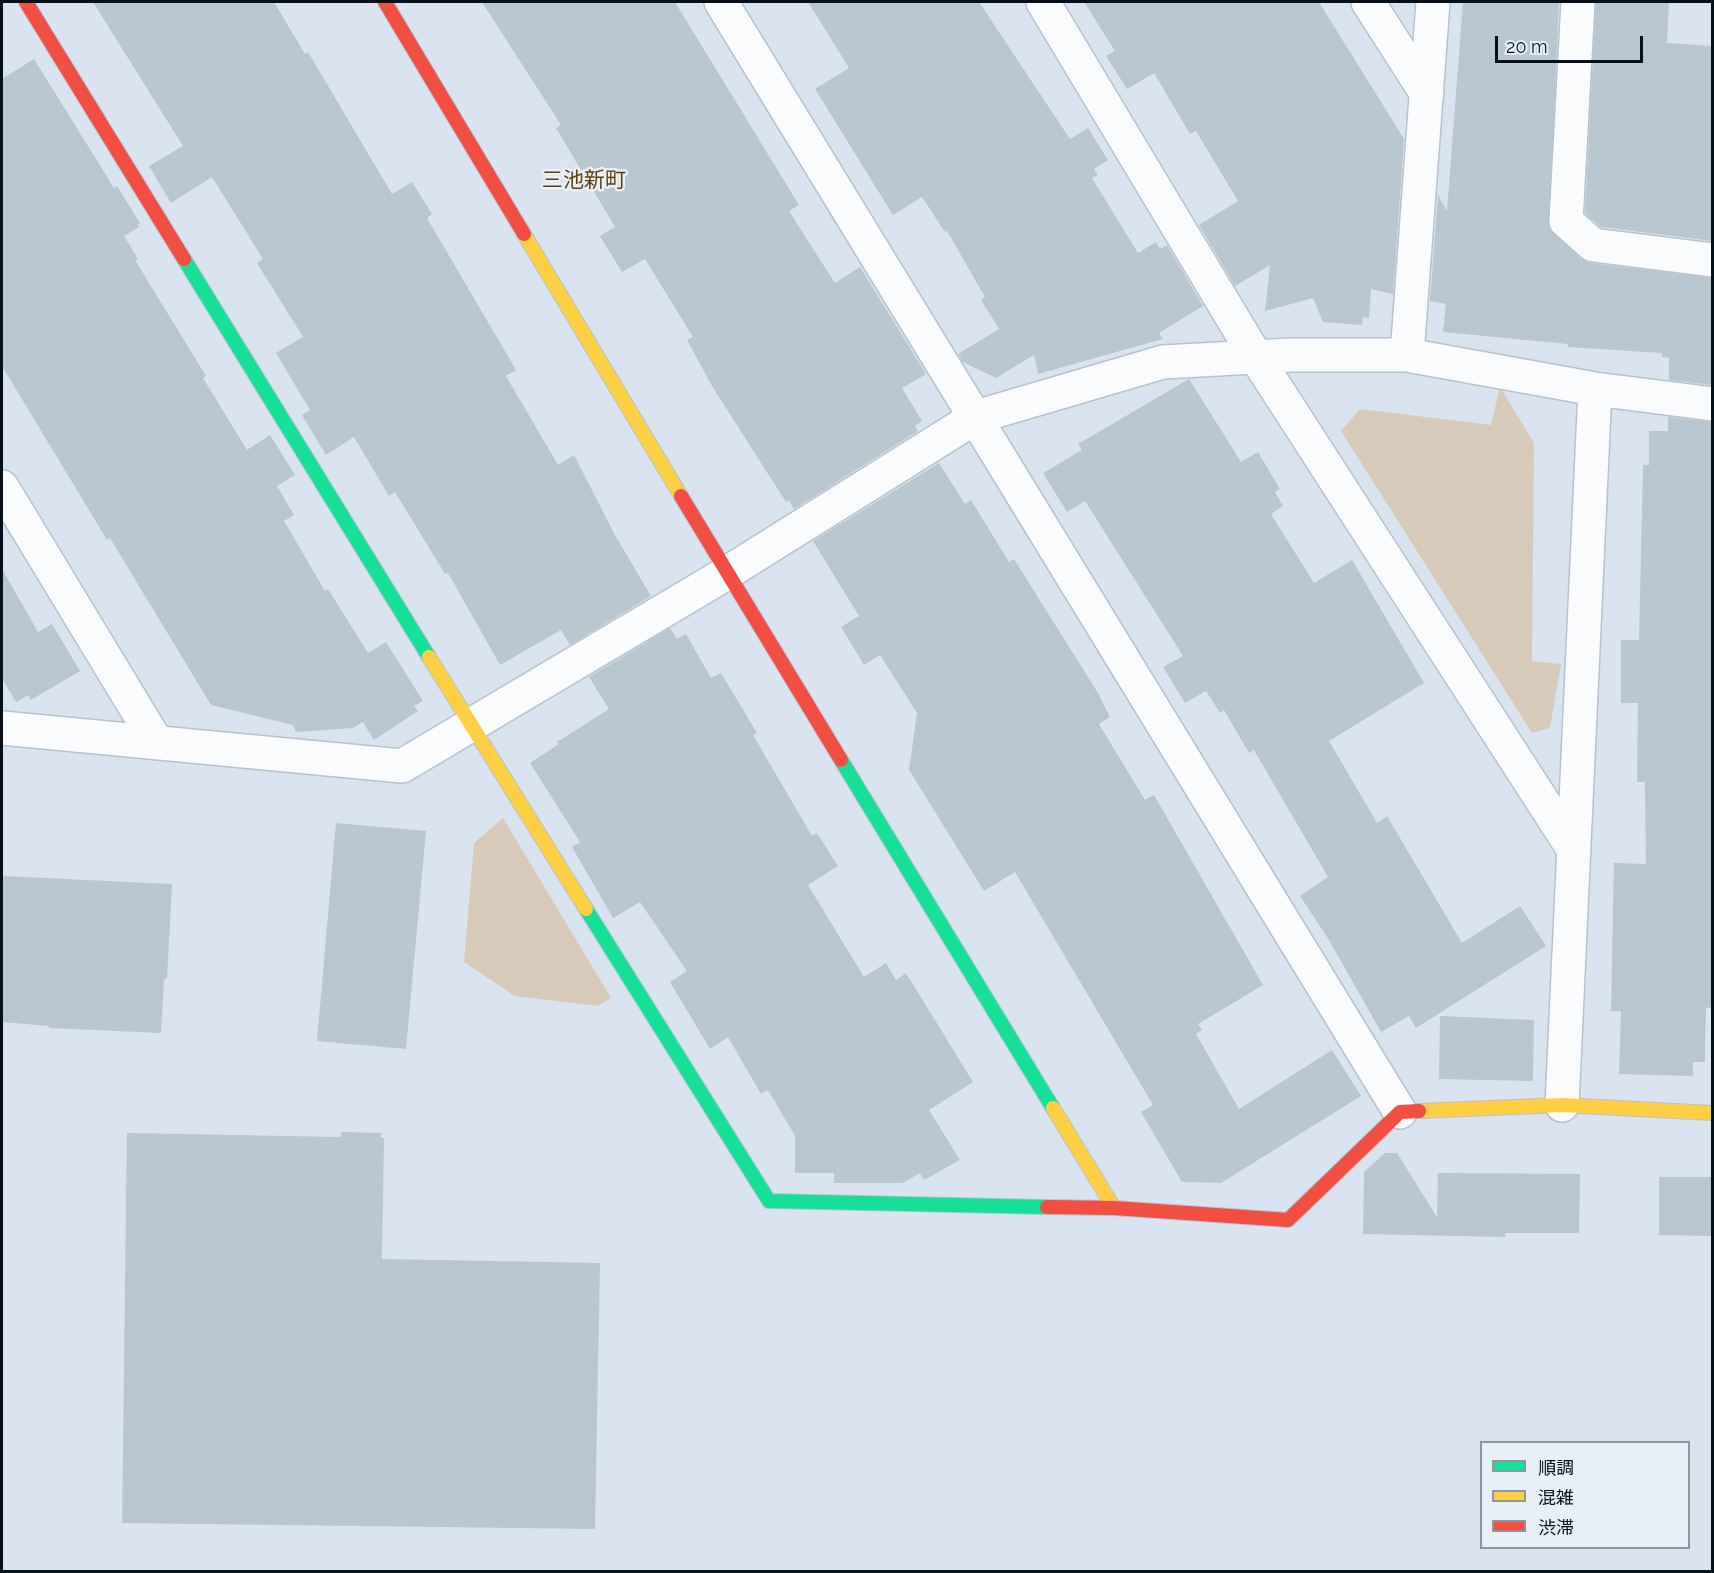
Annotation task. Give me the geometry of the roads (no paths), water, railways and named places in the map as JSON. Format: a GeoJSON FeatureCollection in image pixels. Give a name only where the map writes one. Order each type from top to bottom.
{"type":"FeatureCollection","features":[{"type":"Feature","properties":{"kind":"street"},"geometry":{"type":"LineString","coordinates":[[26,2],[471,726],[769,1201],[1114,1208],[1288,1220],[1400,1112],[1562,1105],[1713,1113]]}},
{"type":"Feature","properties":{"kind":"street"},"geometry":{"type":"LineString","coordinates":[[385,2],[727,573],[1114,1208]]}},
{"type":"Feature","properties":{"kind":"street"},"geometry":{"type":"LineString","coordinates":[[721,2],[1400,1112]]}},
{"type":"Feature","properties":{"kind":"street"},"geometry":{"type":"LineString","coordinates":[[1043,2],[1256,357],[1574,850]]}},
{"type":"Feature","properties":{"kind":"street"},"geometry":{"type":"LineString","coordinates":[[1368,2],[1426,94]]}},
{"type":"Feature","properties":{"kind":"street"},"geometry":{"type":"LineString","coordinates":[[1407,355],[1433,2]]}},
{"type":"Feature","properties":{"kind":"street"},"geometry":{"type":"LineString","coordinates":[[1578,2],[1566,221],[1593,244],[1713,260]]}},
{"type":"Feature","properties":{"kind":"street"},"geometry":{"type":"LineString","coordinates":[[2,728],[402,766],[727,573],[976,417],[1163,362],[1256,357],[1407,355],[1595,389],[1713,404]]}},
{"type":"Feature","properties":{"kind":"street"},"geometry":{"type":"LineString","coordinates":[[1562,1105],[1595,389]]}},
{"type":"Feature","properties":{"kind":"street"},"geometry":{"type":"LineString","coordinates":[[2,487],[157,743]]}},
{"type":"Feature","properties":{"kind":"district","name":"三池新町"},"geometry":{"type":"Point","coordinates":[584,181]}}]}
